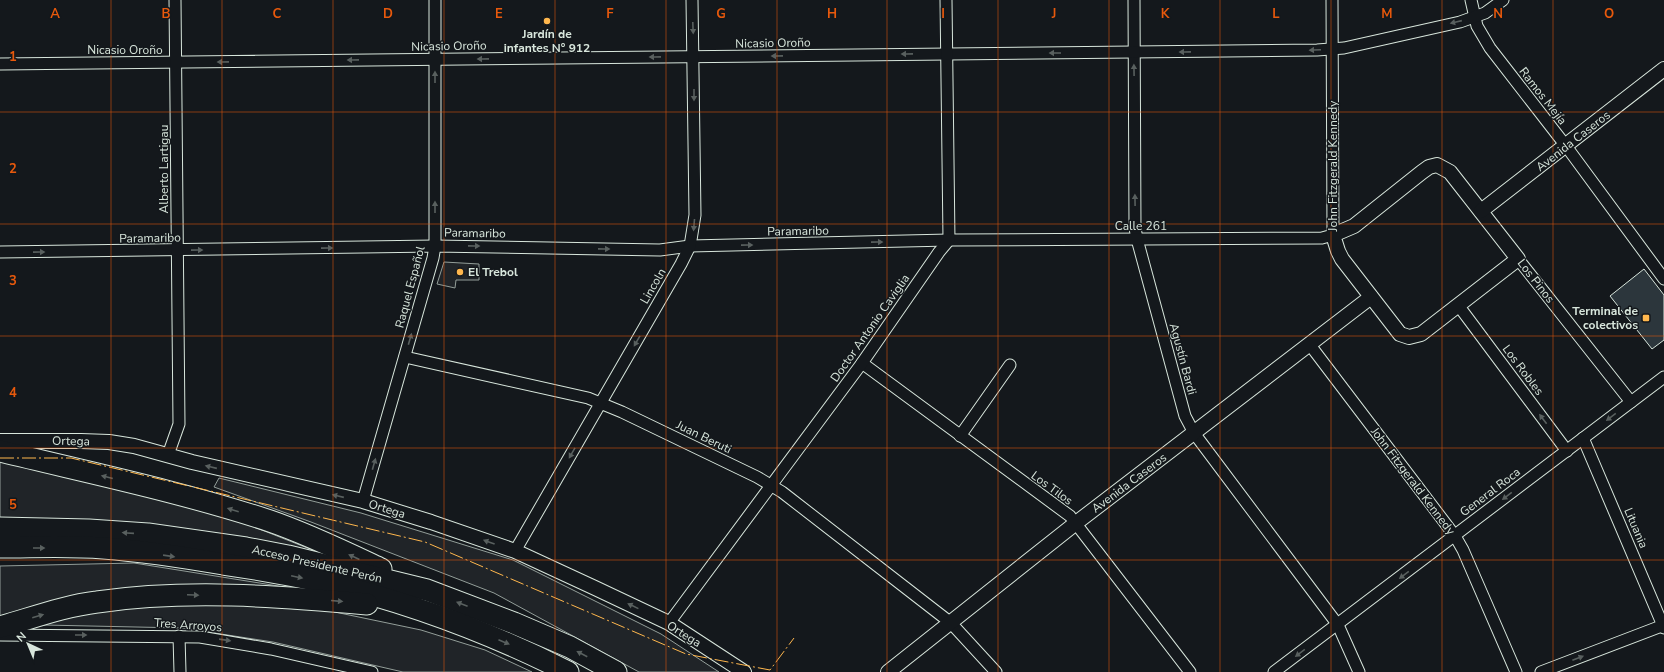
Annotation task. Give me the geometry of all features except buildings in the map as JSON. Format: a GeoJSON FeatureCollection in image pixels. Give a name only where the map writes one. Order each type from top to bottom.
{"type":"FeatureCollection","features":[{"type":"Feature","properties":{"kind":"highway"},"geometry":{"type":"LineString","coordinates":[[0,451],[218,506],[271,522],[308,536],[427,590]]}},
{"type":"Feature","properties":{"kind":"highway","name":"Acceso Presidente Perón"},"geometry":{"type":"LineString","coordinates":[[0,528],[89,530],[133,533],[246,548],[288,556],[427,590],[521,626],[570,648],[616,672]]}},
{"type":"Feature","properties":{"kind":"highway","name":"Acceso Presidente Perón"},"geometry":{"type":"LineString","coordinates":[[0,547],[102,548],[201,560],[324,582],[429,613],[522,650],[568,672]]}},
{"type":"Feature","properties":{"kind":"highway"},"geometry":{"type":"LineString","coordinates":[[0,627],[96,602],[175,594],[297,598],[367,604],[429,613]]}},
{"type":"Feature","properties":{"kind":"street","name":"Alberto Lartigau"},"geometry":{"type":"LineString","coordinates":[[168,456],[179,424],[175,0]]}},
{"type":"Feature","properties":{"kind":"street","name":"Raquel Español"},"geometry":{"type":"LineString","coordinates":[[363,501],[433,258],[435,246],[435,0]]}},
{"type":"Feature","properties":{"kind":"street","name":"Lincoln"},"geometry":{"type":"LineString","coordinates":[[515,551],[690,246],[695,215],[694,56],[692,0]]}},
{"type":"Feature","properties":{"kind":"street"},"geometry":{"type":"LineString","coordinates":[[946,0],[949,240]]}},
{"type":"Feature","properties":{"kind":"street","name":"Agustín Bardi"},"geometry":{"type":"LineString","coordinates":[[1134,0],[1135,228],[1185,416],[1194,433],[1338,624],[1359,672]]}},
{"type":"Feature","properties":{"kind":"street","name":"John Fitzgerald Kennedy"},"geometry":{"type":"LineString","coordinates":[[1332,0],[1333,235],[1338,251],[1342,259],[1400,334],[1409,337],[1421,334],[1458,305]]}},
{"type":"Feature","properties":{"kind":"street","name":"Ramos Mejía"},"geometry":{"type":"LineString","coordinates":[[1471,0],[1474,18],[1490,48],[1566,146],[1664,280]]}},
{"type":"Feature","properties":{"kind":"street","name":"Nicasio Oroño"},"geometry":{"type":"LineString","coordinates":[[0,64],[694,56],[1134,53],[1332,49],[1344,48],[1474,18],[1485,13],[1503,0]]}},
{"type":"Feature","properties":{"kind":"street","name":"Avenida Caseros"},"geometry":{"type":"LineString","coordinates":[[1481,211],[1664,69]]}},
{"type":"Feature","properties":{"kind":"street","name":"Los Pinos"},"geometry":{"type":"LineString","coordinates":[[1333,235],[1354,226],[1429,167],[1437,165],[1450,172],[1631,402]]}},
{"type":"Feature","properties":{"kind":"street","name":"Calle 261"},"geometry":{"type":"LineString","coordinates":[[949,240],[1313,239],[1333,235]]}},
{"type":"Feature","properties":{"kind":"street","name":"Paramaribo"},"geometry":{"type":"LineString","coordinates":[[0,252],[435,246],[660,250],[690,246],[949,240]]}},
{"type":"Feature","properties":{"kind":"street","name":"Doctor Antonio Caviglia"},"geometry":{"type":"LineString","coordinates":[[669,623],[862,363],[949,240]]}},
{"type":"Feature","properties":{"kind":"street"},"geometry":{"type":"LineString","coordinates":[[1458,305],[1518,259]]}},
{"type":"Feature","properties":{"kind":"street","name":"Avenida Caseros"},"geometry":{"type":"LineString","coordinates":[[888,672],[1076,523],[1371,297]]}},
{"type":"Feature","properties":{"kind":"street","name":"Los Robles"},"geometry":{"type":"LineString","coordinates":[[1458,305],[1567,451]]}},
{"type":"Feature","properties":{"kind":"street","name":"John Fitzgerald Kennedy"},"geometry":{"type":"LineString","coordinates":[[1310,345],[1455,536],[1516,672]]}},
{"type":"Feature","properties":{"kind":"street","name":"Juan Beruti"},"geometry":{"type":"LineString","coordinates":[[405,357],[588,398],[622,412],[771,484],[951,623],[996,672]]}},
{"type":"Feature","properties":{"kind":"street","name":"Los Tilos"},"geometry":{"type":"LineString","coordinates":[[862,363],[1070,516],[1190,672]]}},
{"type":"Feature","properties":{"kind":"street"},"geometry":{"type":"LineString","coordinates":[[960,436],[1010,365]]}},
{"type":"Feature","properties":{"kind":"street","name":"General Roca"},"geometry":{"type":"LineString","coordinates":[[1274,672],[1664,377]]}},
{"type":"Feature","properties":{"kind":"street","name":"Lituania"},"geometry":{"type":"LineString","coordinates":[[1583,438],[1664,626]]}},
{"type":"Feature","properties":{"kind":"street","name":"Ortega"},"geometry":{"type":"LineString","coordinates":[[0,441],[109,442],[134,446],[192,462],[363,501],[431,522],[515,551],[669,623],[744,672]]}},
{"type":"Feature","properties":{"kind":"street"},"geometry":{"type":"LineString","coordinates":[[1541,672],[1664,626]]}},
{"type":"Feature","properties":{"kind":"street","name":"Tres Arroyos"},"geometry":{"type":"LineString","coordinates":[[0,635],[200,637],[238,642],[372,672]]}},
{"type":"Feature","properties":{"kind":"street"},"geometry":{"type":"LineString","coordinates":[[179,636],[180,672]]}},
{"type":"Feature","properties":{"kind":"shaded area","name":"El Trebol"},"geometry":{"type":"Polygon","coordinates":[[[444,262],[479,264],[479,280],[456,280],[455,288],[437,284],[444,262]]]}},
{"type":"Feature","properties":{"kind":"shaded area"},"geometry":{"type":"Polygon","coordinates":[[[0,454],[224,515],[315,551],[152,529],[0,519],[0,454]]]}},
{"type":"Feature","properties":{"kind":"shaded area"},"geometry":{"type":"Polygon","coordinates":[[[219,478],[361,513],[513,560],[661,634],[719,672],[639,672],[494,593],[311,522],[214,487],[219,478]]]}},
{"type":"Feature","properties":{"kind":"shaded area"},"geometry":{"type":"Polygon","coordinates":[[[134,563],[297,589],[75,597],[0,616],[0,566],[134,563]]]}},
{"type":"Feature","properties":{"kind":"shaded area"},"geometry":{"type":"Polygon","coordinates":[[[175,601],[330,611],[421,630],[485,650],[532,672],[403,672],[273,642],[182,628],[44,625],[70,615],[175,601]]]}},
{"type":"Feature","properties":{"kind":"power"},"geometry":{"type":"LineString","coordinates":[[0,458],[71,458],[425,542],[686,654],[770,670],[794,638]]}},
{"type":"Feature","properties":{"kind":"place","name":"Jardín de infantes N° 912"},"geometry":{"type":"Point","coordinates":[547,21]}},
{"type":"Feature","properties":{"kind":"place","name":"El Trebol"},"geometry":{"type":"Point","coordinates":[460,272]}},
{"type":"Feature","properties":{"kind":"place","name":"Terminal de colectivos"},"geometry":{"type":"Point","coordinates":[1646,318]}}]}
